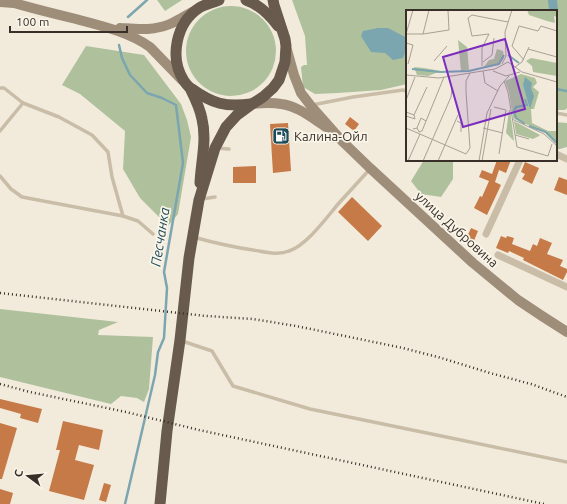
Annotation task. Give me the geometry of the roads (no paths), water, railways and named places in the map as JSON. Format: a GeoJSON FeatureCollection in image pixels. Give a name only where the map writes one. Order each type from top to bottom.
{"type":"FeatureCollection","features":[{"type":"Feature","properties":{"kind":"highway"},"geometry":{"type":"LineString","coordinates":[[199,200],[204,130],[196,100],[186,84],[178,65],[176,51],[180,31],[184,24],[200,8],[219,0]]}},
{"type":"Feature","properties":{"kind":"highway"},"geometry":{"type":"LineString","coordinates":[[246,0],[264,9],[283,33]]}},
{"type":"Feature","properties":{"kind":"highway"},"geometry":{"type":"LineString","coordinates":[[160,504],[167,431],[180,340],[189,258],[199,200],[215,148],[226,127],[237,115],[263,97],[279,80],[285,62],[286,46],[273,0]]}},
{"type":"Feature","properties":{"kind":"highway"},"geometry":{"type":"LineString","coordinates":[[186,84],[210,101],[221,104],[252,104]]}},
{"type":"Feature","properties":{"kind":"main road"},"geometry":{"type":"LineString","coordinates":[[0,2],[10,2],[104,26],[145,43],[157,53],[186,84]]}},
{"type":"Feature","properties":{"kind":"main road"},"geometry":{"type":"LineString","coordinates":[[104,26],[141,30],[152,29],[169,24],[200,8]]}},
{"type":"Feature","properties":{"kind":"main road"},"geometry":{"type":"LineString","coordinates":[[286,46],[301,92],[311,106],[340,138]]}},
{"type":"Feature","properties":{"kind":"main road"},"geometry":{"type":"LineString","coordinates":[[252,104],[281,104],[294,108],[340,138]]}},
{"type":"Feature","properties":{"kind":"main road","name":"улица Дубровина"},"geometry":{"type":"LineString","coordinates":[[340,138],[370,168],[473,263],[518,300],[567,332]]}},
{"type":"Feature","properties":{"kind":"street"},"geometry":{"type":"LineString","coordinates":[[557,154],[567,159]]}},
{"type":"Feature","properties":{"kind":"street"},"geometry":{"type":"LineString","coordinates":[[486,234],[520,161]]}},
{"type":"Feature","properties":{"kind":"street"},"geometry":{"type":"LineString","coordinates":[[498,255],[567,287]]}},
{"type":"Feature","properties":{"kind":"lane"},"geometry":{"type":"LineString","coordinates":[[0,88],[4,88],[23,103],[59,116],[92,135],[108,152],[112,176],[123,216]]}},
{"type":"Feature","properties":{"kind":"lane"},"geometry":{"type":"LineString","coordinates":[[311,106],[353,97],[406,91]]}},
{"type":"Feature","properties":{"kind":"lane"},"geometry":{"type":"LineString","coordinates":[[0,131],[23,103]]}},
{"type":"Feature","properties":{"kind":"lane"},"geometry":{"type":"LineString","coordinates":[[557,114],[567,115]]}},
{"type":"Feature","properties":{"kind":"lane"},"geometry":{"type":"LineString","coordinates":[[318,140],[340,138]]}},
{"type":"Feature","properties":{"kind":"lane"},"geometry":{"type":"LineString","coordinates":[[215,148],[229,149]]}},
{"type":"Feature","properties":{"kind":"lane"},"geometry":{"type":"LineString","coordinates":[[192,236],[219,244],[248,250],[276,253],[290,251],[295,249],[313,234],[370,168]]}},
{"type":"Feature","properties":{"kind":"lane"},"geometry":{"type":"LineString","coordinates":[[0,176],[11,189],[22,197],[123,216],[138,221],[153,234]]}},
{"type":"Feature","properties":{"kind":"lane"},"geometry":{"type":"LineString","coordinates":[[199,200],[215,197]]}},
{"type":"Feature","properties":{"kind":"lane"},"geometry":{"type":"LineString","coordinates":[[180,340],[212,351],[233,386],[310,409],[567,462]]}},
{"type":"Feature","properties":{"kind":"water"},"geometry":{"type":"Polygon","coordinates":[[[548,0],[557,0],[558,11],[549,10],[548,0]]]}},
{"type":"Feature","properties":{"kind":"water"},"geometry":{"type":"Polygon","coordinates":[[[388,28],[406,37],[406,50],[403,58],[393,60],[385,53],[371,52],[361,36],[363,31],[388,28]]]}},
{"type":"Feature","properties":{"kind":"waterway","name":"Песчанка"},"geometry":{"type":"LineString","coordinates":[[128,17],[147,0]]}},
{"type":"Feature","properties":{"kind":"waterway","name":"Песчанка"},"geometry":{"type":"LineString","coordinates":[[119,45],[122,58],[130,75],[147,93],[176,105],[183,163],[164,272],[167,288],[164,338],[158,352],[155,375],[125,504]]}},
{"type":"Feature","properties":{"kind":"waterway","name":"Песчанка"},"geometry":{"type":"LineString","coordinates":[[557,89],[567,91]]}},
{"type":"Feature","properties":{"kind":"railway"},"geometry":{"type":"LineString","coordinates":[[0,293],[206,316],[253,319],[296,326],[403,348],[438,357],[531,384],[567,397]]}},
{"type":"Feature","properties":{"kind":"railway"},"geometry":{"type":"LineString","coordinates":[[0,384],[199,430],[544,504]]}},
{"type":"Feature","properties":{"kind":"place","name":"Калина-Ойл"},"geometry":{"type":"Point","coordinates":[281,136]}}]}
